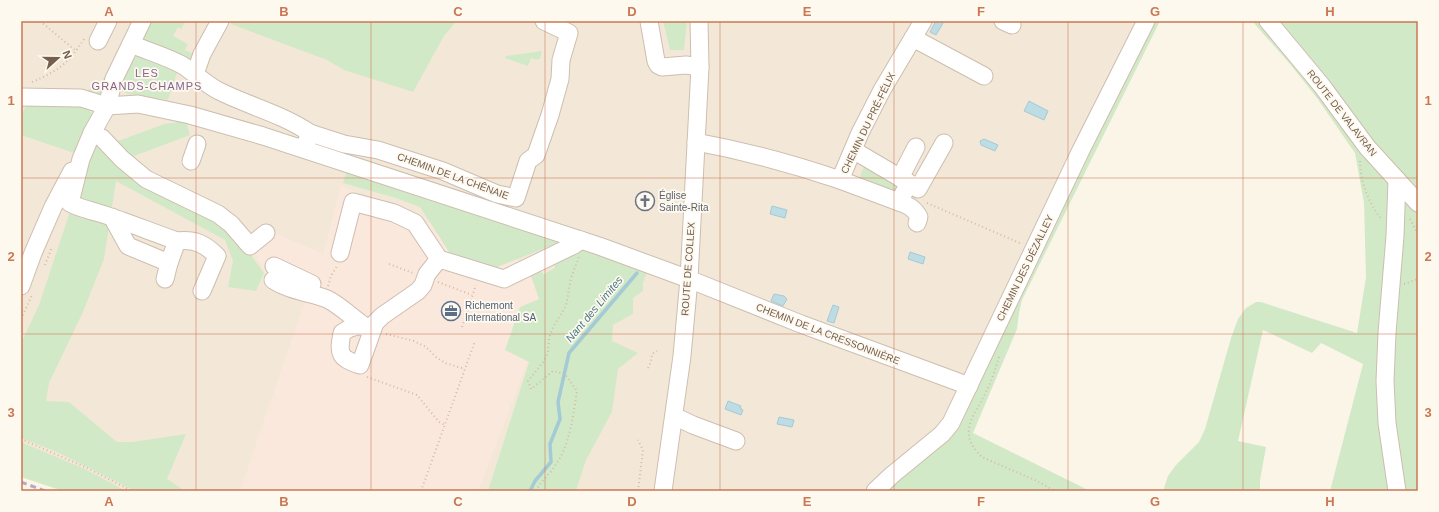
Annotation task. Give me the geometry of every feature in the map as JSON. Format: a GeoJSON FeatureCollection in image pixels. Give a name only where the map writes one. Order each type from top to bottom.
{"type":"FeatureCollection","features":[{"type":"Feature","properties":{"kind":"street"},"geometry":{"type":"LineString","coordinates":[[92,38],[108,21]]}},
{"type":"Feature","properties":{"kind":"street"},"geometry":{"type":"LineString","coordinates":[[142,21],[114,78],[107,106],[92,132],[81,159],[70,203],[79,208],[99,213],[177,242],[186,240],[202,244],[217,256],[202,291]]}},
{"type":"Feature","properties":{"kind":"street"},"geometry":{"type":"LineString","coordinates":[[195,74],[202,54],[220,21]]}},
{"type":"Feature","properties":{"kind":"street","name":"CHEMIN DE LA CHÊNAIE"},"geometry":{"type":"LineString","coordinates":[[131,44],[180,64],[195,74],[206,84],[218,91],[296,124],[310,133],[344,144],[378,150],[443,171],[497,194],[516,198],[528,161],[536,155],[550,115],[560,79],[561,60],[569,33],[544,21]]}},
{"type":"Feature","properties":{"kind":"street"},"geometry":{"type":"LineString","coordinates":[[649,21],[658,65],[662,67],[686,65],[700,67]]}},
{"type":"Feature","properties":{"kind":"street","name":"ROUTE DE COLLEX"},"geometry":{"type":"LineString","coordinates":[[663,491],[674,416],[689,279],[700,67],[699,21]]}},
{"type":"Feature","properties":{"kind":"street","name":"CHEMIN DU PRÉ-FÉLIX"},"geometry":{"type":"LineString","coordinates":[[696,142],[723,147],[781,162],[840,180],[882,90],[923,21]]}},
{"type":"Feature","properties":{"kind":"street","name":"CHEMIN DES DÉZALLEY"},"geometry":{"type":"LineString","coordinates":[[875,491],[885,480],[942,434],[956,413],[1082,150],[1146,21]]}},
{"type":"Feature","properties":{"kind":"street","name":"ROUTE DE VALAVRAN"},"geometry":{"type":"LineString","coordinates":[[1268,21],[1322,86],[1353,129],[1418,202]]}},
{"type":"Feature","properties":{"kind":"street"},"geometry":{"type":"LineString","coordinates":[[912,38],[984,76]]}},
{"type":"Feature","properties":{"kind":"street","name":"CHEMIN DE LA CHÊNAIE"},"geometry":{"type":"LineString","coordinates":[[21,97],[81,98],[107,106],[133,104],[190,115],[303,149],[492,211],[581,246],[689,279]]}},
{"type":"Feature","properties":{"kind":"street"},"geometry":{"type":"LineString","coordinates":[[92,132],[102,138],[122,159],[146,179],[218,214],[231,224],[250,246],[266,233]]}},
{"type":"Feature","properties":{"kind":"street"},"geometry":{"type":"LineString","coordinates":[[303,149],[310,133]]}},
{"type":"Feature","properties":{"kind":"street"},"geometry":{"type":"LineString","coordinates":[[853,150],[918,189],[944,143]]}},
{"type":"Feature","properties":{"kind":"street"},"geometry":{"type":"LineString","coordinates":[[191,161],[194,144]]}},
{"type":"Feature","properties":{"kind":"street"},"geometry":{"type":"LineString","coordinates":[[899,202],[916,147]]}},
{"type":"Feature","properties":{"kind":"street"},"geometry":{"type":"LineString","coordinates":[[21,286],[33,253],[53,207],[71,172],[73,170],[78,172]]}},
{"type":"Feature","properties":{"kind":"street"},"geometry":{"type":"LineString","coordinates":[[840,180],[908,205],[916,211],[919,217],[917,223]]}},
{"type":"Feature","properties":{"kind":"street"},"geometry":{"type":"LineString","coordinates":[[1397,180],[1395,236],[1387,333],[1385,388],[1389,445],[1397,491]]}},
{"type":"Feature","properties":{"kind":"street"},"geometry":{"type":"LineString","coordinates":[[492,211],[497,194]]}},
{"type":"Feature","properties":{"kind":"street"},"geometry":{"type":"LineString","coordinates":[[340,253],[353,202],[394,213],[415,222],[439,260],[504,279],[574,245],[581,246]]}},
{"type":"Feature","properties":{"kind":"street"},"geometry":{"type":"LineString","coordinates":[[112,218],[128,246],[167,271],[177,242]]}},
{"type":"Feature","properties":{"kind":"street"},"geometry":{"type":"LineString","coordinates":[[338,306],[342,333],[340,345],[342,356],[348,361],[360,365],[369,328],[382,316],[418,291],[423,285],[427,274],[439,260]]}},
{"type":"Feature","properties":{"kind":"street"},"geometry":{"type":"LineString","coordinates":[[274,273],[312,284],[307,293],[328,300],[369,328]]}},
{"type":"Feature","properties":{"kind":"street","name":"CHEMIN DE LA CRESSONNIÈRE"},"geometry":{"type":"LineString","coordinates":[[689,279],[820,331],[969,386]]}},
{"type":"Feature","properties":{"kind":"street"},"geometry":{"type":"LineString","coordinates":[[342,333],[351,327],[369,328]]}},
{"type":"Feature","properties":{"kind":"street"},"geometry":{"type":"LineString","coordinates":[[674,416],[693,425],[736,440]]}},
{"type":"Feature","properties":{"kind":"path"},"geometry":{"type":"LineString","coordinates":[[40,21],[76,51]]}},
{"type":"Feature","properties":{"kind":"path"},"geometry":{"type":"LineString","coordinates":[[32,82],[62,67],[76,51],[92,38]]}},
{"type":"Feature","properties":{"kind":"path"},"geometry":{"type":"LineString","coordinates":[[1360,156],[1367,196],[1378,215],[1395,236]]}},
{"type":"Feature","properties":{"kind":"path"},"geometry":{"type":"LineString","coordinates":[[925,202],[1034,250]]}},
{"type":"Feature","properties":{"kind":"path"},"geometry":{"type":"LineString","coordinates":[[536,491],[561,456],[572,424],[577,391],[565,374],[553,371],[531,389],[528,381],[544,361],[548,352],[549,338],[553,327],[566,306],[571,278],[581,246]]}},
{"type":"Feature","properties":{"kind":"path"},"geometry":{"type":"LineString","coordinates":[[338,306],[328,286],[329,279],[341,258],[340,253]]}},
{"type":"Feature","properties":{"kind":"path"},"geometry":{"type":"LineString","coordinates":[[462,327],[481,272]]}},
{"type":"Feature","properties":{"kind":"path"},"geometry":{"type":"LineString","coordinates":[[369,328],[414,341],[426,347],[436,357],[445,363],[465,369]]}},
{"type":"Feature","properties":{"kind":"path"},"geometry":{"type":"LineString","coordinates":[[422,491],[475,341]]}},
{"type":"Feature","properties":{"kind":"path"},"geometry":{"type":"LineString","coordinates":[[648,368],[651,362],[652,354],[657,351]]}},
{"type":"Feature","properties":{"kind":"path"},"geometry":{"type":"LineString","coordinates":[[1000,356],[986,392],[969,424],[968,433],[972,444],[975,451],[982,457],[1037,481],[1055,491]]}},
{"type":"Feature","properties":{"kind":"path"},"geometry":{"type":"LineString","coordinates":[[360,365],[357,374],[417,395],[439,422],[445,425]]}},
{"type":"Feature","properties":{"kind":"path"},"geometry":{"type":"LineString","coordinates":[[21,439],[87,468],[132,491]]}},
{"type":"Feature","properties":{"kind":"path"},"geometry":{"type":"LineString","coordinates":[[638,440],[643,450],[638,491]]}},
{"type":"Feature","properties":{"kind":"shaded area"},"geometry":{"type":"Polygon","coordinates":[[[21,21],[1153,21],[958,413],[881,491],[112,491],[21,448],[21,21]]]}},
{"type":"Feature","properties":{"kind":"shaded area","name":"Richemont International SA"},"geometry":{"type":"Polygon","coordinates":[[[341,186],[560,278],[478,491],[240,491],[305,301],[275,291],[255,253],[272,232],[323,254],[341,186]]]}},
{"type":"Feature","properties":{"kind":"green space"},"geometry":{"type":"Polygon","coordinates":[[[150,21],[186,21],[181,29],[178,27],[173,36],[188,44],[185,50],[196,55],[193,63],[139,44],[150,21]]]}},
{"type":"Feature","properties":{"kind":"green space"},"geometry":{"type":"Polygon","coordinates":[[[232,21],[457,21],[444,36],[413,92],[344,70],[327,60],[231,24],[232,21]]]}},
{"type":"Feature","properties":{"kind":"green space"},"geometry":{"type":"Polygon","coordinates":[[[663,21],[687,21],[684,50],[670,50],[663,21]]]}},
{"type":"Feature","properties":{"kind":"green space"},"geometry":{"type":"Polygon","coordinates":[[[1153,21],[1160,21],[1022,300],[1017,329],[973,433],[1090,491],[881,491],[942,440],[1153,21]]]}},
{"type":"Feature","properties":{"kind":"green space"},"geometry":{"type":"Polygon","coordinates":[[[1252,21],[1418,21],[1418,491],[1330,491],[1363,364],[1321,343],[1312,353],[1263,330],[1238,441],[1266,447],[1260,480],[1260,491],[1163,491],[1168,476],[1176,465],[1199,442],[1205,429],[1231,338],[1238,319],[1246,308],[1256,302],[1261,302],[1357,333],[1366,277],[1364,203],[1355,153],[1317,98],[1290,64],[1252,21]]]}},
{"type":"Feature","properties":{"kind":"green space"},"geometry":{"type":"Polygon","coordinates":[[[542,51],[540,59],[537,60],[531,58],[528,66],[505,58],[506,56],[542,51]]]}},
{"type":"Feature","properties":{"kind":"green space"},"geometry":{"type":"Polygon","coordinates":[[[138,53],[178,70],[168,100],[128,94],[120,90],[123,76],[125,76],[138,53]]]}},
{"type":"Feature","properties":{"kind":"green space"},"geometry":{"type":"Polygon","coordinates":[[[106,75],[108,78],[103,94],[97,97],[85,91],[99,85],[106,75]]]}},
{"type":"Feature","properties":{"kind":"green space"},"geometry":{"type":"Polygon","coordinates":[[[27,102],[74,102],[86,107],[94,115],[79,150],[74,153],[21,135],[21,118],[27,102]]]}},
{"type":"Feature","properties":{"kind":"green space"},"geometry":{"type":"Polygon","coordinates":[[[186,121],[190,135],[134,156],[141,178],[230,229],[264,273],[256,291],[228,287],[233,261],[225,240],[116,181],[104,259],[83,312],[49,383],[46,401],[69,402],[117,442],[132,442],[186,434],[167,479],[185,491],[135,491],[59,453],[21,438],[21,343],[39,305],[88,157],[94,144],[121,140],[164,124],[186,121]]]}},
{"type":"Feature","properties":{"kind":"green space"},"geometry":{"type":"Polygon","coordinates":[[[866,163],[902,184],[897,196],[858,180],[866,163]]]}},
{"type":"Feature","properties":{"kind":"green space"},"geometry":{"type":"Polygon","coordinates":[[[347,170],[563,241],[490,270],[451,255],[420,207],[396,198],[343,183],[347,170]]]}},
{"type":"Feature","properties":{"kind":"green space"},"geometry":{"type":"Polygon","coordinates":[[[588,249],[647,272],[643,283],[643,291],[633,298],[633,314],[613,325],[612,341],[638,353],[618,369],[612,412],[586,460],[576,491],[488,491],[529,362],[505,350],[520,307],[539,299],[531,276],[540,271],[544,274],[555,268],[553,262],[571,253],[588,249]]]}},
{"type":"Feature","properties":{"kind":"green space"},"geometry":{"type":"Polygon","coordinates":[[[21,442],[85,469],[126,491],[63,491],[21,477],[21,442]]]}},
{"type":"Feature","properties":{"kind":"water"},"geometry":{"type":"Polygon","coordinates":[[[936,21],[942,21],[943,23],[936,35],[930,32],[936,21]]]}},
{"type":"Feature","properties":{"kind":"water"},"geometry":{"type":"Polygon","coordinates":[[[1029,101],[1048,111],[1044,120],[1024,111],[1029,101]]]}},
{"type":"Feature","properties":{"kind":"water"},"geometry":{"type":"Polygon","coordinates":[[[984,139],[998,145],[995,151],[981,145],[980,141],[984,139]]]}},
{"type":"Feature","properties":{"kind":"water"},"geometry":{"type":"Polygon","coordinates":[[[772,206],[787,210],[785,218],[770,214],[772,206]]]}},
{"type":"Feature","properties":{"kind":"water"},"geometry":{"type":"Polygon","coordinates":[[[910,252],[925,257],[923,264],[908,259],[910,252]]]}},
{"type":"Feature","properties":{"kind":"water"},"geometry":{"type":"Polygon","coordinates":[[[774,294],[784,296],[787,299],[783,306],[771,301],[774,294]]]}},
{"type":"Feature","properties":{"kind":"water"},"geometry":{"type":"Polygon","coordinates":[[[833,305],[839,307],[834,323],[827,321],[833,305]]]}},
{"type":"Feature","properties":{"kind":"water"},"geometry":{"type":"Polygon","coordinates":[[[728,401],[741,406],[740,408],[743,410],[741,415],[725,409],[728,401]]]}},
{"type":"Feature","properties":{"kind":"water"},"geometry":{"type":"Polygon","coordinates":[[[779,417],[794,420],[792,427],[777,424],[779,417]]]}},
{"type":"Feature","properties":{"kind":"waterway","name":"Nant des Limites"},"geometry":{"type":"LineString","coordinates":[[530,491],[535,481],[551,462],[550,444],[560,419],[558,402],[569,353],[637,273]]}},
{"type":"Feature","properties":{"kind":"railway"},"geometry":{"type":"LineString","coordinates":[[21,482],[45,491]]}},
{"type":"Feature","properties":{"kind":"place","name":"Église Sainte-Rita"},"geometry":{"type":"Point","coordinates":[645,201]}},
{"type":"Feature","properties":{"kind":"place","name":"Richemont International SA"},"geometry":{"type":"Point","coordinates":[451,311]}},
{"type":"Feature","properties":{"kind":"district","name":"LES GRANDS-CHAMPS"},"geometry":{"type":"Point","coordinates":[147,79]}}]}
